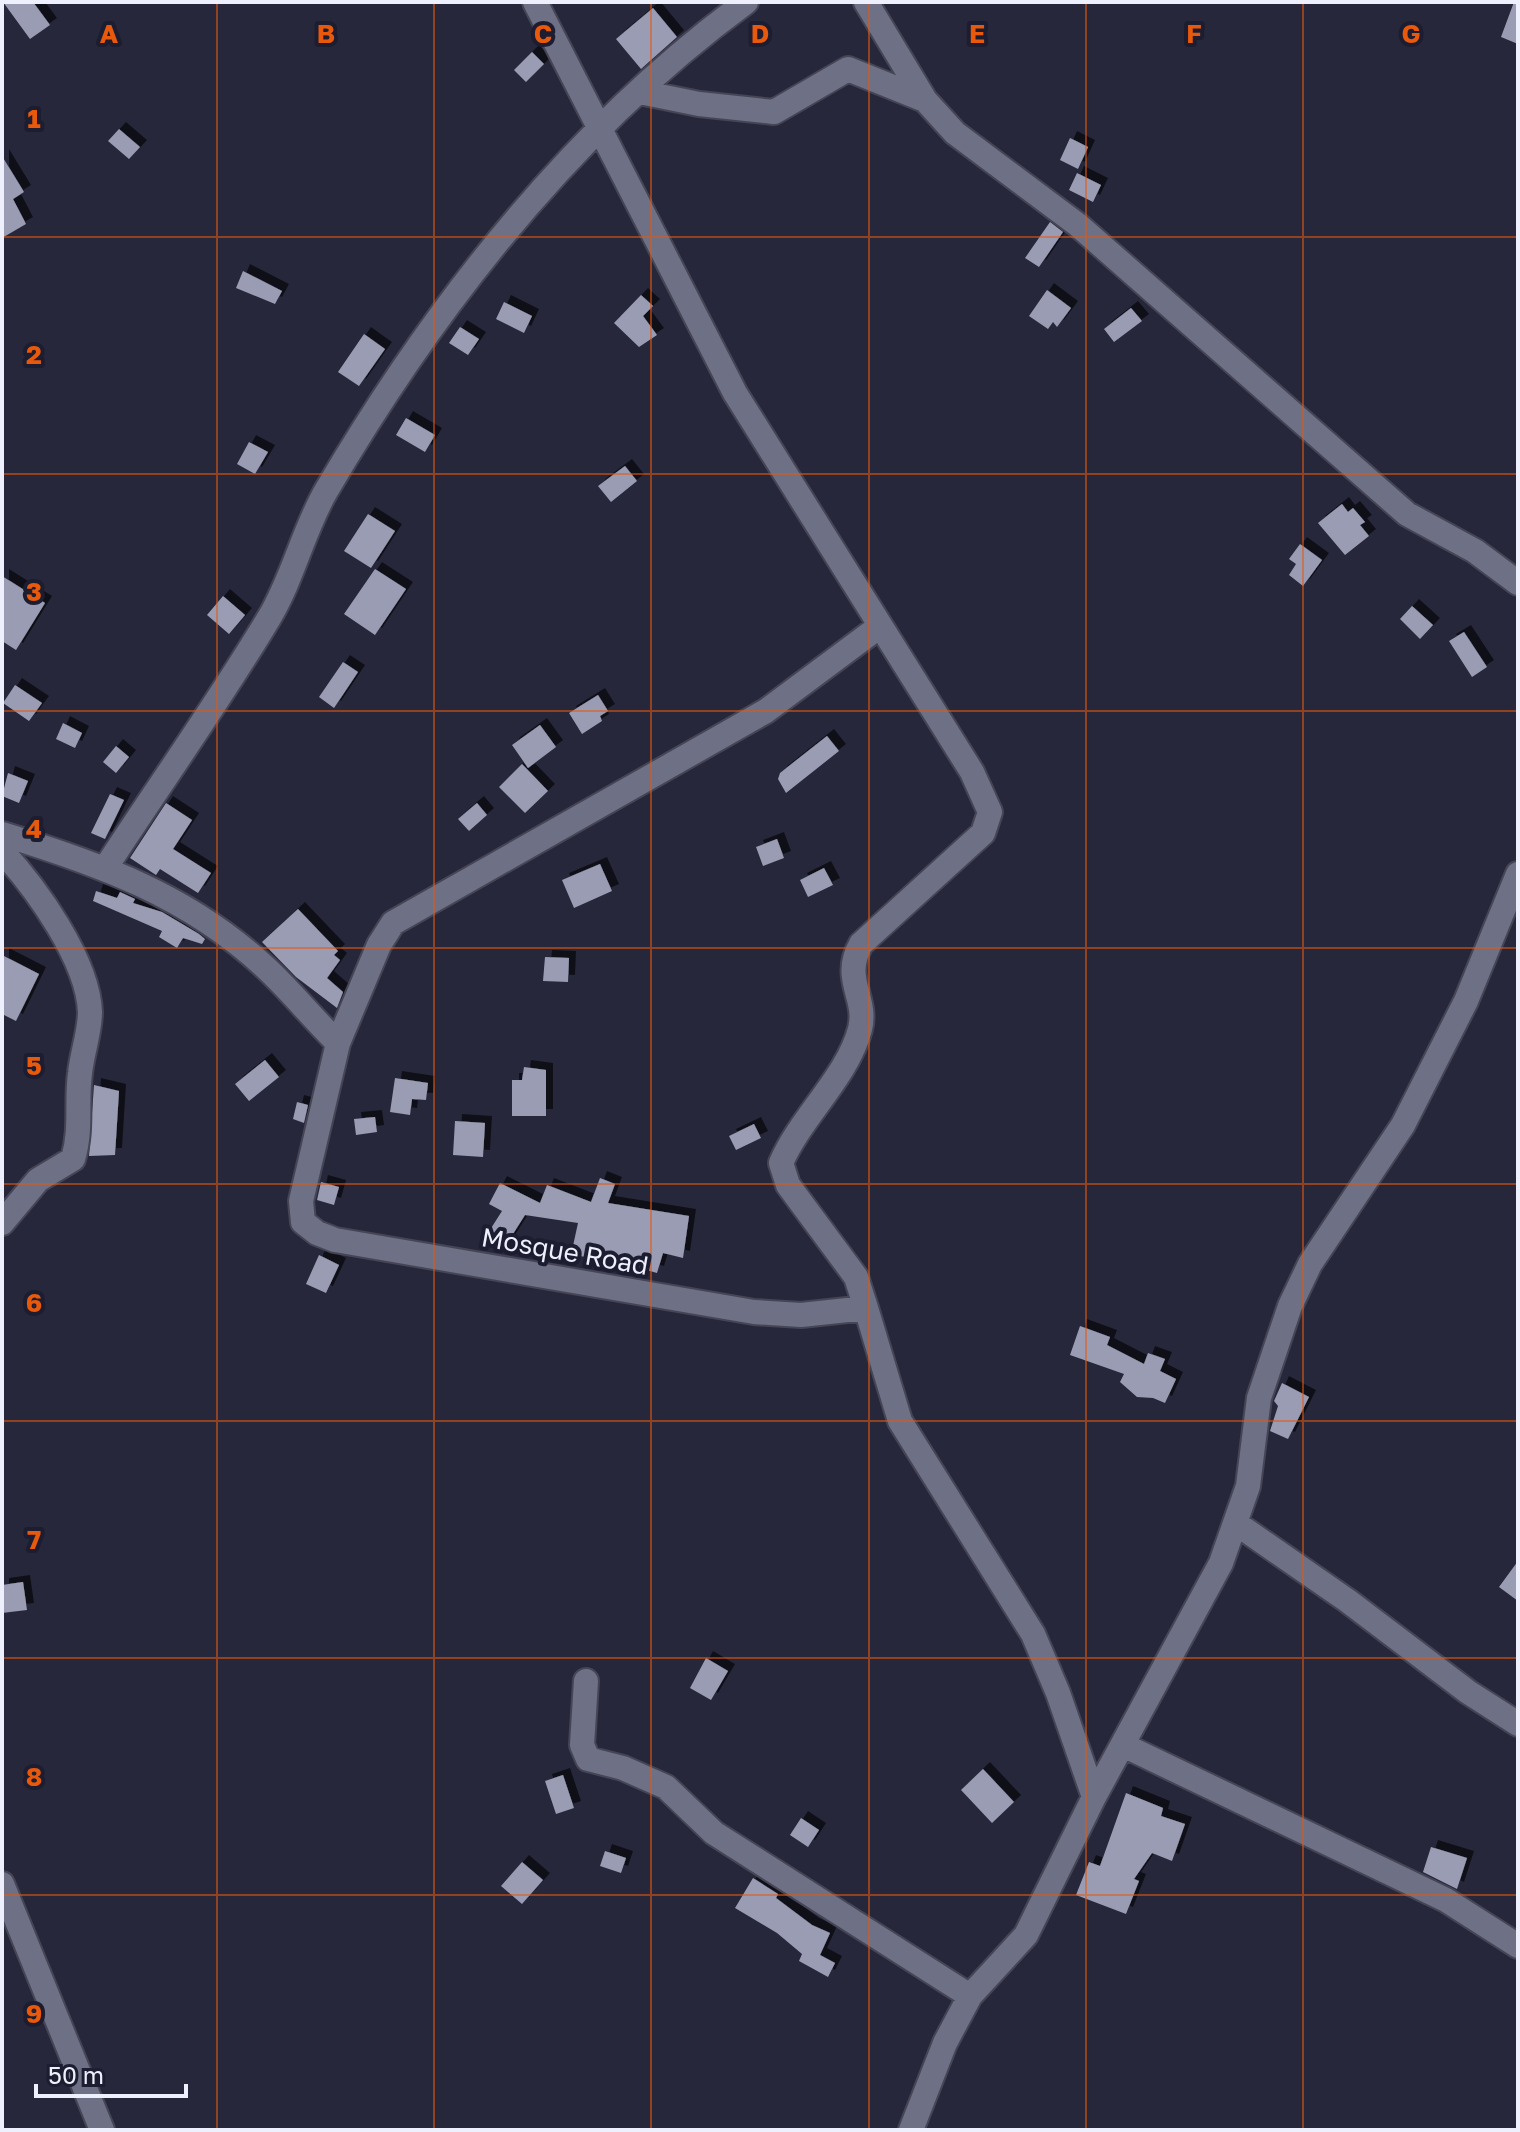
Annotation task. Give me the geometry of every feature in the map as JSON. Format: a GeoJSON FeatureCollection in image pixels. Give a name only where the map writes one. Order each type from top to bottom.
{"type":"FeatureCollection","features":[{"type":"Feature","properties":{"kind":"street"},"geometry":{"type":"LineString","coordinates":[[535,2],[735,393],[972,772],[990,812],[983,833],[861,944],[852,983],[861,1013],[857,1040],[781,1163],[788,1185],[856,1277],[900,1421],[1033,1634],[1058,1693],[1094,1797]]}},
{"type":"Feature","properties":{"kind":"street"},"geometry":{"type":"LineString","coordinates":[[106,867],[271,615],[324,495],[410,356],[520,216],[600,130],[706,31],[746,2]]}},
{"type":"Feature","properties":{"kind":"street"},"geometry":{"type":"LineString","coordinates":[[866,2],[925,100],[955,133],[1078,225],[1407,514],[1475,551],[1518,583]]}},
{"type":"Feature","properties":{"kind":"street"},"geometry":{"type":"LineString","coordinates":[[640,92],[699,104],[774,112],[848,69],[925,100]]}},
{"type":"Feature","properties":{"kind":"street","name":"Mosque Road"},"geometry":{"type":"LineString","coordinates":[[866,1308],[801,1315],[754,1312],[335,1240],[317,1233],[303,1222],[301,1201],[338,1043],[379,945],[393,923],[766,711],[880,626]]}},
{"type":"Feature","properties":{"kind":"street"},"geometry":{"type":"LineString","coordinates":[[2,834],[106,867],[195,912],[266,967],[338,1043]]}},
{"type":"Feature","properties":{"kind":"street"},"geometry":{"type":"LineString","coordinates":[[2,851],[73,953],[85,983],[90,1015],[79,1075],[80,1133],[73,1159],[38,1180],[2,1223]]}},
{"type":"Feature","properties":{"kind":"street"},"geometry":{"type":"LineString","coordinates":[[911,2130],[945,2043],[970,1996],[1026,1935],[1094,1797],[1221,1563],[1248,1486],[1259,1398],[1290,1306],[1317,1252],[1403,1125],[1466,1001],[1518,874]]}},
{"type":"Feature","properties":{"kind":"street"},"geometry":{"type":"LineString","coordinates":[[1237,1524],[1348,1601],[1468,1692],[1518,1724]]}},
{"type":"Feature","properties":{"kind":"street"},"geometry":{"type":"LineString","coordinates":[[586,1681],[582,1745],[588,1759],[623,1768],[666,1787],[714,1833],[970,1996]]}},
{"type":"Feature","properties":{"kind":"street"},"geometry":{"type":"LineString","coordinates":[[1123,1745],[1446,1900],[1518,1946]]}},
{"type":"Feature","properties":{"kind":"street"},"geometry":{"type":"LineString","coordinates":[[2,1884],[102,2130]]}},
{"type":"Feature","properties":{"kind":"building"},"geometry":{"type":"Polygon","coordinates":[[[3,2],[33,2],[50,25],[30,39],[3,2]]]}},
{"type":"Feature","properties":{"kind":"building"},"geometry":{"type":"Polygon","coordinates":[[[1514,2],[1518,2],[1518,44],[1501,37],[1514,2]]]}},
{"type":"Feature","properties":{"kind":"building"},"geometry":{"type":"Polygon","coordinates":[[[653,8],[677,37],[641,69],[616,39],[653,8]]]}},
{"type":"Feature","properties":{"kind":"building"},"geometry":{"type":"Polygon","coordinates":[[[532,52],[544,64],[526,82],[514,70],[532,52]]]}},
{"type":"Feature","properties":{"kind":"building"},"geometry":{"type":"Polygon","coordinates":[[[119,129],[140,147],[129,159],[108,141],[119,129]]]}},
{"type":"Feature","properties":{"kind":"building"},"geometry":{"type":"Polygon","coordinates":[[[1070,138],[1088,147],[1078,169],[1060,160],[1070,138]]]}},
{"type":"Feature","properties":{"kind":"building"},"geometry":{"type":"Polygon","coordinates":[[[2,156],[24,192],[13,199],[26,224],[2,238],[2,156]]]}},
{"type":"Feature","properties":{"kind":"building"},"geometry":{"type":"Polygon","coordinates":[[[1077,173],[1101,185],[1093,202],[1069,190],[1077,173]]]}},
{"type":"Feature","properties":{"kind":"building"},"geometry":{"type":"Polygon","coordinates":[[[1050,222],[1063,232],[1039,267],[1025,258],[1050,222]]]}},
{"type":"Feature","properties":{"kind":"building"},"geometry":{"type":"Polygon","coordinates":[[[243,271],[282,291],[275,304],[236,288],[243,271]]]}},
{"type":"Feature","properties":{"kind":"building"},"geometry":{"type":"Polygon","coordinates":[[[1047,290],[1071,308],[1057,327],[1053,322],[1048,329],[1029,316],[1047,290]]]}},
{"type":"Feature","properties":{"kind":"building"},"geometry":{"type":"Polygon","coordinates":[[[641,295],[653,306],[643,316],[657,335],[639,347],[614,323],[641,295]]]}},
{"type":"Feature","properties":{"kind":"building"},"geometry":{"type":"Polygon","coordinates":[[[504,302],[532,316],[524,333],[496,319],[504,302]]]}},
{"type":"Feature","properties":{"kind":"building"},"geometry":{"type":"Polygon","coordinates":[[[1131,308],[1142,321],[1114,342],[1104,329],[1131,308]]]}},
{"type":"Feature","properties":{"kind":"building"},"geometry":{"type":"Polygon","coordinates":[[[460,327],[479,339],[468,355],[449,343],[460,327]]]}},
{"type":"Feature","properties":{"kind":"building"},"geometry":{"type":"Polygon","coordinates":[[[364,334],[385,349],[359,386],[338,372],[364,334]]]}},
{"type":"Feature","properties":{"kind":"building"},"geometry":{"type":"Polygon","coordinates":[[[406,418],[435,435],[425,452],[396,435],[406,418]]]}},
{"type":"Feature","properties":{"kind":"building"},"geometry":{"type":"Polygon","coordinates":[[[249,442],[268,452],[255,474],[237,464],[249,442]]]}},
{"type":"Feature","properties":{"kind":"building"},"geometry":{"type":"Polygon","coordinates":[[[625,466],[637,481],[611,502],[598,486],[625,466]]]}},
{"type":"Feature","properties":{"kind":"building"},"geometry":{"type":"Polygon","coordinates":[[[1342,504],[1348,512],[1353,508],[1365,522],[1360,525],[1369,536],[1345,555],[1318,523],[1342,504]]]}},
{"type":"Feature","properties":{"kind":"building"},"geometry":{"type":"Polygon","coordinates":[[[368,514],[395,531],[371,568],[344,551],[368,514]]]}},
{"type":"Feature","properties":{"kind":"building"},"geometry":{"type":"Polygon","coordinates":[[[1300,544],[1322,560],[1303,586],[1289,575],[1296,564],[1289,559],[1300,544]]]}},
{"type":"Feature","properties":{"kind":"building"},"geometry":{"type":"Polygon","coordinates":[[[375,569],[406,589],[375,635],[344,614],[375,569]]]}},
{"type":"Feature","properties":{"kind":"building"},"geometry":{"type":"Polygon","coordinates":[[[2,576],[45,603],[16,650],[2,641],[2,576]]]}},
{"type":"Feature","properties":{"kind":"building"},"geometry":{"type":"Polygon","coordinates":[[[223,596],[245,615],[229,634],[207,615],[223,596]]]}},
{"type":"Feature","properties":{"kind":"building"},"geometry":{"type":"Polygon","coordinates":[[[1412,606],[1433,625],[1420,639],[1400,619],[1412,606]]]}},
{"type":"Feature","properties":{"kind":"building"},"geometry":{"type":"Polygon","coordinates":[[[1464,632],[1487,667],[1472,677],[1449,641],[1464,632]]]}},
{"type":"Feature","properties":{"kind":"building"},"geometry":{"type":"Polygon","coordinates":[[[343,662],[358,672],[334,708],[319,697],[343,662]]]}},
{"type":"Feature","properties":{"kind":"building"},"geometry":{"type":"Polygon","coordinates":[[[15,685],[42,703],[29,721],[3,703],[15,685]]]}},
{"type":"Feature","properties":{"kind":"building"},"geometry":{"type":"Polygon","coordinates":[[[598,695],[608,711],[600,716],[602,721],[582,734],[569,713],[598,695]]]}},
{"type":"Feature","properties":{"kind":"building"},"geometry":{"type":"Polygon","coordinates":[[[63,723],[82,733],[75,748],[56,739],[63,723]]]}},
{"type":"Feature","properties":{"kind":"building"},"geometry":{"type":"Polygon","coordinates":[[[540,725],[556,747],[528,768],[512,745],[540,725]]]}},
{"type":"Feature","properties":{"kind":"building"},"geometry":{"type":"Polygon","coordinates":[[[827,736],[839,751],[786,793],[778,779],[780,773],[827,736]]]}},
{"type":"Feature","properties":{"kind":"building"},"geometry":{"type":"Polygon","coordinates":[[[116,746],[129,757],[116,773],[103,762],[116,746]]]}},
{"type":"Feature","properties":{"kind":"building"},"geometry":{"type":"Polygon","coordinates":[[[522,764],[548,791],[525,813],[499,787],[522,764]]]}},
{"type":"Feature","properties":{"kind":"building"},"geometry":{"type":"Polygon","coordinates":[[[8,773],[28,781],[19,803],[2,796],[8,773]]]}},
{"type":"Feature","properties":{"kind":"building"},"geometry":{"type":"Polygon","coordinates":[[[110,794],[124,800],[105,839],[91,833],[110,794]]]}},
{"type":"Feature","properties":{"kind":"building"},"geometry":{"type":"Polygon","coordinates":[[[166,803],[192,820],[173,849],[211,873],[198,893],[160,869],[156,875],[130,858],[166,803]]]}},
{"type":"Feature","properties":{"kind":"building"},"geometry":{"type":"Polygon","coordinates":[[[477,803],[487,815],[469,831],[458,819],[477,803]]]}},
{"type":"Feature","properties":{"kind":"building"},"geometry":{"type":"Polygon","coordinates":[[[777,839],[784,858],[763,866],[756,847],[777,839]]]}},
{"type":"Feature","properties":{"kind":"building"},"geometry":{"type":"Polygon","coordinates":[[[600,864],[612,891],[574,908],[562,880],[600,864]]]}},
{"type":"Feature","properties":{"kind":"building"},"geometry":{"type":"Polygon","coordinates":[[[824,868],[833,885],[808,897],[800,880],[824,868]]]}},
{"type":"Feature","properties":{"kind":"building"},"geometry":{"type":"Polygon","coordinates":[[[96,891],[117,898],[120,892],[135,899],[133,903],[162,912],[205,939],[202,944],[183,938],[177,948],[159,937],[162,931],[93,901],[96,891]]]}},
{"type":"Feature","properties":{"kind":"building"},"geometry":{"type":"Polygon","coordinates":[[[298,909],[338,951],[334,955],[340,960],[327,978],[343,992],[337,1008],[296,977],[262,942],[298,909]]]}},
{"type":"Feature","properties":{"kind":"building"},"geometry":{"type":"Polygon","coordinates":[[[2,955],[39,974],[16,1021],[2,1014],[2,955]]]}},
{"type":"Feature","properties":{"kind":"building"},"geometry":{"type":"Polygon","coordinates":[[[545,957],[569,958],[568,982],[543,981],[545,957]]]}},
{"type":"Feature","properties":{"kind":"building"},"geometry":{"type":"Polygon","coordinates":[[[265,1060],[279,1077],[249,1101],[235,1084],[265,1060]]]}},
{"type":"Feature","properties":{"kind":"building"},"geometry":{"type":"Polygon","coordinates":[[[524,1067],[546,1070],[546,1116],[512,1116],[512,1080],[522,1080],[524,1067]]]}},
{"type":"Feature","properties":{"kind":"building"},"geometry":{"type":"Polygon","coordinates":[[[395,1078],[428,1083],[426,1100],[412,1099],[410,1115],[390,1112],[395,1078]]]}},
{"type":"Feature","properties":{"kind":"building"},"geometry":{"type":"Polygon","coordinates":[[[94,1085],[119,1091],[115,1155],[89,1156],[94,1085]]]}},
{"type":"Feature","properties":{"kind":"building"},"geometry":{"type":"Polygon","coordinates":[[[297,1102],[308,1105],[304,1123],[293,1119],[297,1102]]]}},
{"type":"Feature","properties":{"kind":"building"},"geometry":{"type":"Polygon","coordinates":[[[375,1117],[377,1132],[356,1135],[354,1119],[375,1117]]]}},
{"type":"Feature","properties":{"kind":"building"},"geometry":{"type":"Polygon","coordinates":[[[455,1121],[485,1123],[483,1157],[453,1155],[455,1121]]]}},
{"type":"Feature","properties":{"kind":"building"},"geometry":{"type":"Polygon","coordinates":[[[754,1124],[761,1138],[736,1150],[729,1136],[754,1124]]]}},
{"type":"Feature","properties":{"kind":"building"},"geometry":{"type":"Polygon","coordinates":[[[600,1178],[615,1184],[608,1203],[689,1216],[683,1258],[663,1253],[657,1273],[611,1260],[571,1255],[578,1223],[525,1215],[506,1245],[488,1233],[502,1211],[489,1204],[500,1183],[540,1203],[547,1185],[591,1202],[600,1178]]]}},
{"type":"Feature","properties":{"kind":"building"},"geometry":{"type":"Polygon","coordinates":[[[321,1182],[339,1187],[334,1205],[317,1200],[321,1182]]]}},
{"type":"Feature","properties":{"kind":"building"},"geometry":{"type":"Polygon","coordinates":[[[319,1255],[339,1265],[326,1293],[306,1284],[319,1255]]]}},
{"type":"Feature","properties":{"kind":"building"},"geometry":{"type":"Polygon","coordinates":[[[1080,1326],[1110,1337],[1107,1345],[1144,1364],[1148,1353],[1165,1359],[1160,1371],[1176,1379],[1165,1403],[1137,1397],[1120,1382],[1124,1374],[1070,1355],[1080,1326]]]}},
{"type":"Feature","properties":{"kind":"building"},"geometry":{"type":"Polygon","coordinates":[[[1282,1383],[1309,1397],[1288,1439],[1270,1431],[1278,1406],[1274,1401],[1282,1383]]]}},
{"type":"Feature","properties":{"kind":"building"},"geometry":{"type":"Polygon","coordinates":[[[1518,1561],[1518,1601],[1499,1587],[1518,1561]]]}},
{"type":"Feature","properties":{"kind":"building"},"geometry":{"type":"Polygon","coordinates":[[[23,1582],[27,1610],[2,1613],[2,1585],[23,1582]]]}},
{"type":"Feature","properties":{"kind":"building"},"geometry":{"type":"Polygon","coordinates":[[[706,1658],[728,1671],[711,1700],[690,1688],[706,1658]]]}},
{"type":"Feature","properties":{"kind":"building"},"geometry":{"type":"Polygon","coordinates":[[[983,1769],[1014,1802],[992,1823],[961,1790],[983,1769]]]}},
{"type":"Feature","properties":{"kind":"building"},"geometry":{"type":"Polygon","coordinates":[[[563,1775],[574,1808],[556,1814],[545,1781],[563,1775]]]}},
{"type":"Feature","properties":{"kind":"building"},"geometry":{"type":"Polygon","coordinates":[[[1126,1793],[1163,1808],[1161,1816],[1185,1824],[1172,1861],[1152,1853],[1134,1879],[1139,1881],[1126,1914],[1076,1895],[1089,1862],[1100,1866],[1126,1793]]]}},
{"type":"Feature","properties":{"kind":"building"},"geometry":{"type":"Polygon","coordinates":[[[801,1818],[819,1830],[808,1847],[790,1835],[801,1818]]]}},
{"type":"Feature","properties":{"kind":"building"},"geometry":{"type":"Polygon","coordinates":[[[1431,1847],[1467,1858],[1457,1889],[1423,1872],[1431,1847]]]}},
{"type":"Feature","properties":{"kind":"building"},"geometry":{"type":"Polygon","coordinates":[[[605,1851],[626,1858],[621,1873],[600,1866],[605,1851]]]}},
{"type":"Feature","properties":{"kind":"building"},"geometry":{"type":"Polygon","coordinates":[[[522,1862],[543,1880],[522,1904],[501,1886],[522,1862]]]}},
{"type":"Feature","properties":{"kind":"building"},"geometry":{"type":"Polygon","coordinates":[[[753,1878],[778,1894],[776,1898],[812,1925],[830,1933],[820,1955],[835,1963],[828,1977],[799,1961],[802,1954],[777,1933],[735,1908],[753,1878]]]}}]}
